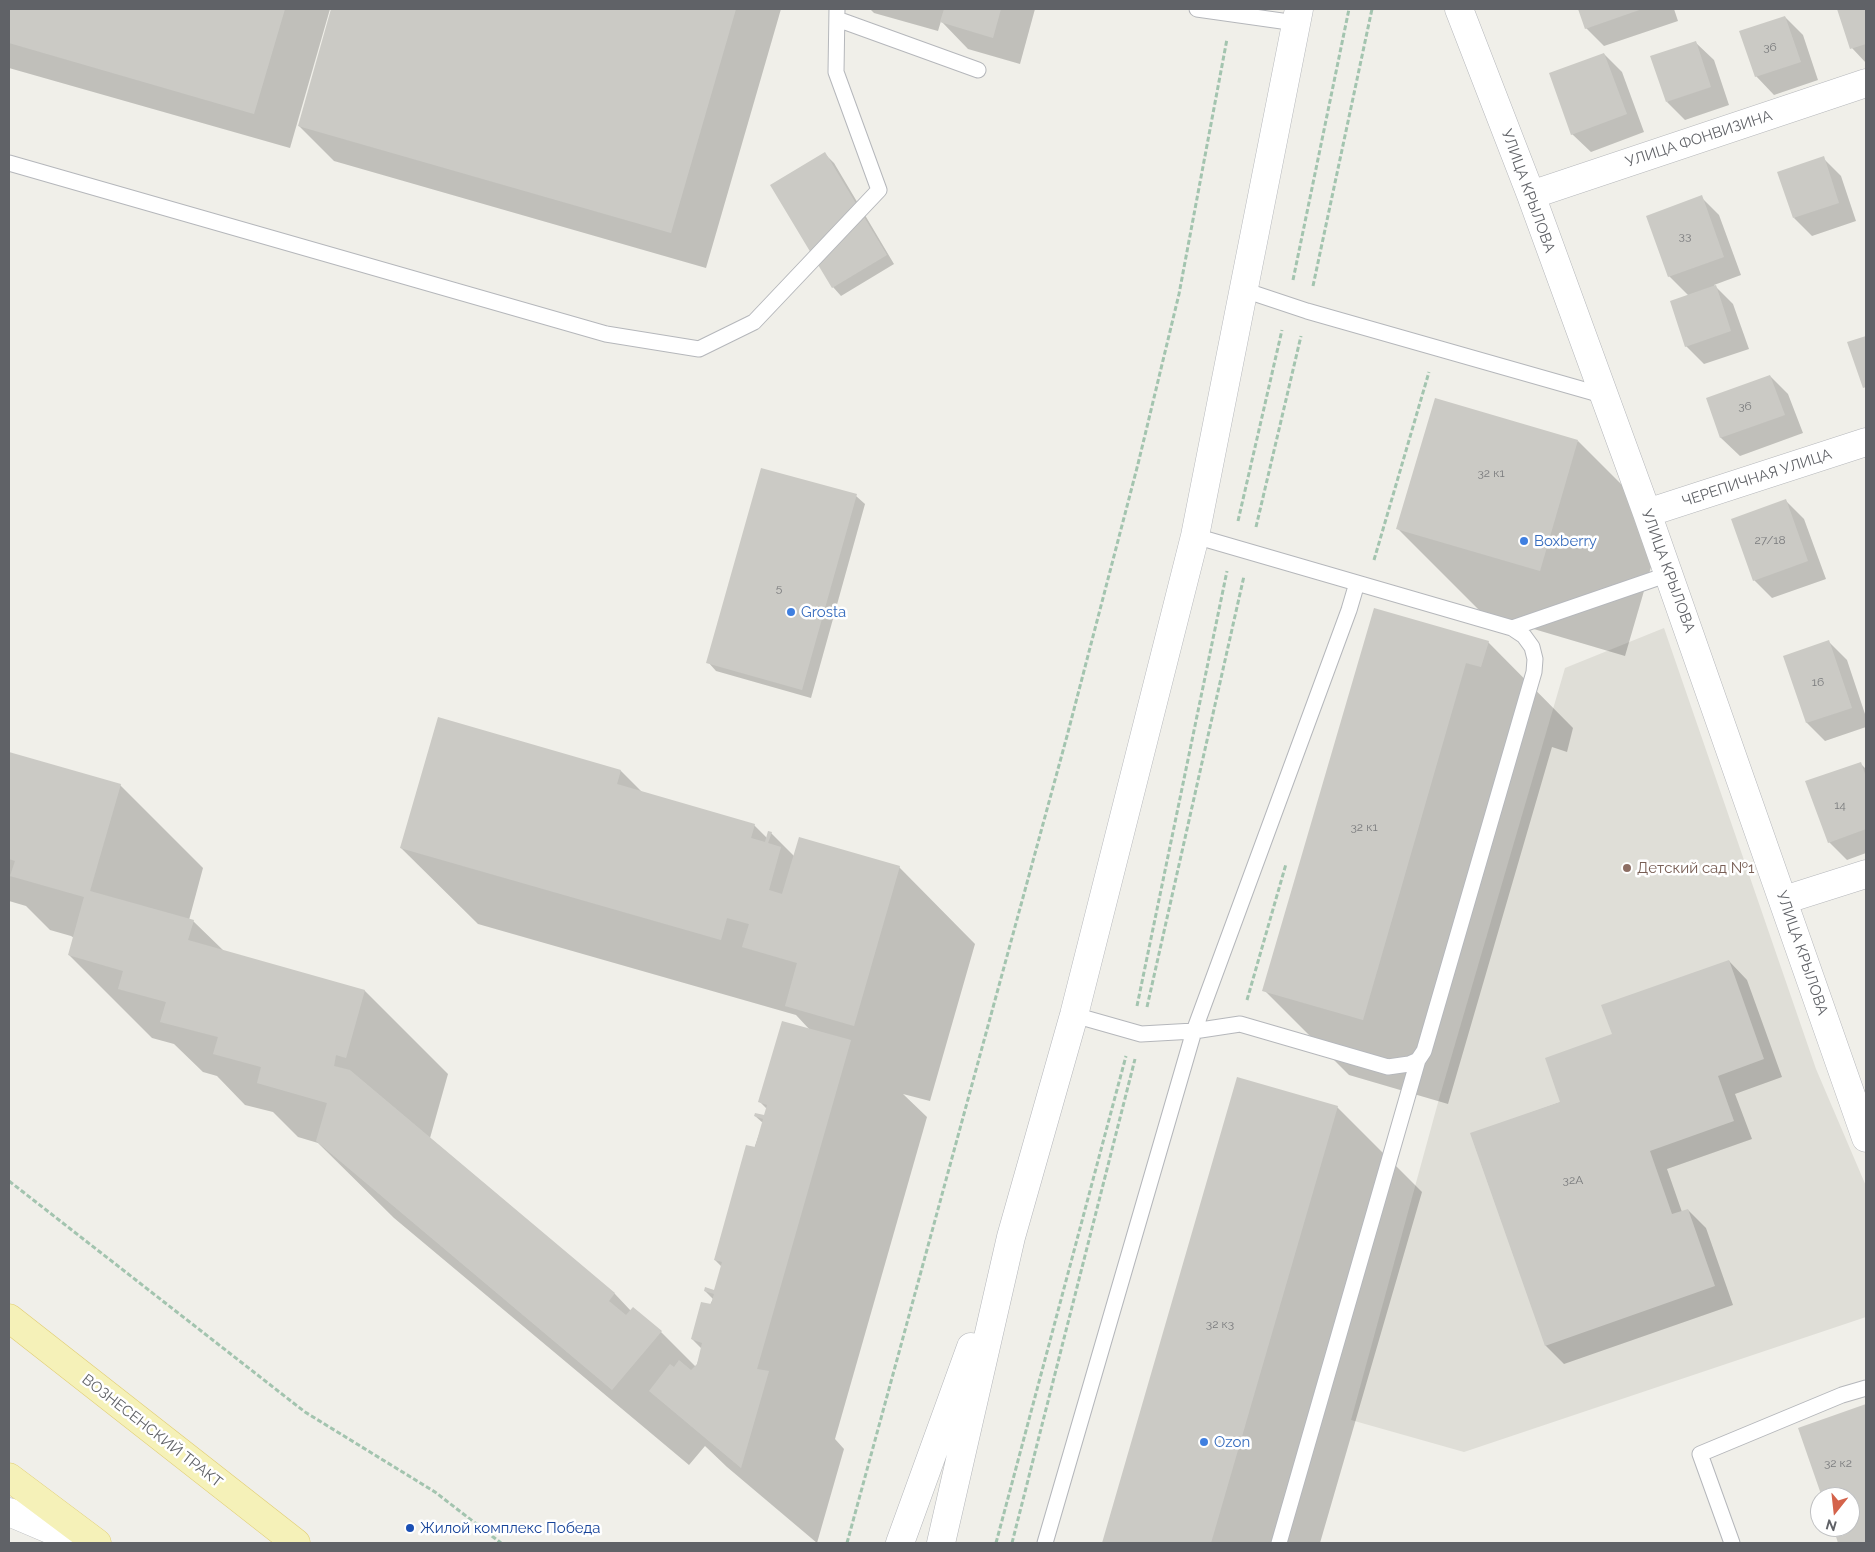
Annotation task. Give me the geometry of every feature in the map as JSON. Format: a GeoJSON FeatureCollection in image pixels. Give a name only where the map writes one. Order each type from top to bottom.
{"type":"FeatureCollection","features":[{"type":"Feature","properties":{"kind":"main road","name":"ВОЗНЕСЕНСКИЙ ТРАКТ"},"geometry":{"type":"LineString","coordinates":[[9,1318],[296,1543]]}},
{"type":"Feature","properties":{"kind":"main road"},"geometry":{"type":"LineString","coordinates":[[9,1477],[97,1543]]}},
{"type":"Feature","properties":{"kind":"street","name":"УЛИЦА КРЫЛОВА"},"geometry":{"type":"LineString","coordinates":[[1459,9],[1531,195],[1602,395],[1669,574],[1866,1138]]}},
{"type":"Feature","properties":{"kind":"street"},"geometry":{"type":"LineString","coordinates":[[941,1543],[1011,1237],[1074,1016],[1195,536],[1298,16]]}},
{"type":"Feature","properties":{"kind":"street","name":"УЛИЦА ФОНВИЗИНА"},"geometry":{"type":"LineString","coordinates":[[1531,195],[1866,83]]}},
{"type":"Feature","properties":{"kind":"street","name":"ЧЕРЕПИЧНАЯ УЛИЦА"},"geometry":{"type":"LineString","coordinates":[[1647,513],[1866,442]]}},
{"type":"Feature","properties":{"kind":"street"},"geometry":{"type":"LineString","coordinates":[[1784,900],[1866,874]]}},
{"type":"Feature","properties":{"kind":"street"},"geometry":{"type":"LineString","coordinates":[[900,1543],[1011,1237]]}},
{"type":"Feature","properties":{"kind":"street"},"geometry":{"type":"LineString","coordinates":[[9,1512],[82,1543]]}},
{"type":"Feature","properties":{"kind":"lane"},"geometry":{"type":"LineString","coordinates":[[1197,9],[1231,14],[1298,16]]}},
{"type":"Feature","properties":{"kind":"lane"},"geometry":{"type":"LineString","coordinates":[[9,162],[606,334],[699,349],[754,322],[879,190],[836,72],[837,14],[978,70]]}},
{"type":"Feature","properties":{"kind":"lane"},"geometry":{"type":"LineString","coordinates":[[1244,290],[1307,311],[1602,395]]}},
{"type":"Feature","properties":{"kind":"lane"},"geometry":{"type":"LineString","coordinates":[[1195,536],[1512,628],[1524,636],[1532,647],[1535,659],[1534,672],[1424,1051],[1418,1060],[1279,1543]]}},
{"type":"Feature","properties":{"kind":"lane"},"geometry":{"type":"LineString","coordinates":[[1512,628],[1669,574]]}},
{"type":"Feature","properties":{"kind":"lane"},"geometry":{"type":"LineString","coordinates":[[1044,1543],[1194,1031],[1349,610],[1357,583]]}},
{"type":"Feature","properties":{"kind":"lane"},"geometry":{"type":"LineString","coordinates":[[1074,1016],[1137,1032],[1194,1031],[1240,1024],[1388,1067],[1409,1064],[1418,1060]]}},
{"type":"Feature","properties":{"kind":"lane"},"geometry":{"type":"LineString","coordinates":[[1732,1543],[1700,1454],[1842,1395],[1866,1388]]}},
{"type":"Feature","properties":{"kind":"path"},"geometry":{"type":"LineString","coordinates":[[996,1543],[1137,1032],[1232,546],[1288,305],[1349,9]]}},
{"type":"Feature","properties":{"kind":"path"},"geometry":{"type":"LineString","coordinates":[[1012,1543],[1137,1032],[1307,311],[1372,9]]}},
{"type":"Feature","properties":{"kind":"path"},"geometry":{"type":"LineString","coordinates":[[846,1543],[1067,736],[1138,464],[1179,294],[1231,14]]}},
{"type":"Feature","properties":{"kind":"path"},"geometry":{"type":"LineString","coordinates":[[9,1181],[305,1412],[435,1492],[501,1543]]}},
{"type":"Feature","properties":{"kind":"shaded area","name":"Детский сад №1"},"geometry":{"type":"Polygon","coordinates":[[[1664,628],[1816,1069],[1866,1186],[1866,1317],[1464,1452],[1351,1420],[1439,1099],[1565,668],[1664,628]]]}},
{"type":"Feature","properties":{"kind":"building"},"geometry":{"type":"Polygon","coordinates":[[[9,9],[285,9],[254,114],[9,43],[9,9]]]}},
{"type":"Feature","properties":{"kind":"building"},"geometry":{"type":"Polygon","coordinates":[[[331,9],[736,9],[671,233],[298,126],[331,9]]]}},
{"type":"Feature","properties":{"kind":"building"},"geometry":{"type":"Polygon","coordinates":[[[944,9],[1001,9],[993,38],[940,22],[944,9]]]}},
{"type":"Feature","properties":{"kind":"building"},"geometry":{"type":"Polygon","coordinates":[[[1578,9],[1642,9],[1585,29],[1578,9]]]}},
{"type":"Feature","properties":{"kind":"building"},"geometry":{"type":"Polygon","coordinates":[[[1837,9],[1866,9],[1866,44],[1850,49],[1837,9]]]}},
{"type":"Feature","properties":{"kind":"building"},"geometry":{"type":"Polygon","coordinates":[[[1785,16],[1801,62],[1755,77],[1739,31],[1785,16]]]}},
{"type":"Feature","properties":{"kind":"building"},"geometry":{"type":"Polygon","coordinates":[[[1696,41],[1711,87],[1666,102],[1650,56],[1696,41]]]}},
{"type":"Feature","properties":{"kind":"building"},"geometry":{"type":"Polygon","coordinates":[[[1604,53],[1627,114],[1571,135],[1549,73],[1604,53]]]}},
{"type":"Feature","properties":{"kind":"building"},"geometry":{"type":"Polygon","coordinates":[[[825,152],[887,255],[832,288],[770,185],[825,152]]]}},
{"type":"Feature","properties":{"kind":"building"},"geometry":{"type":"Polygon","coordinates":[[[1824,156],[1839,203],[1793,218],[1777,172],[1824,156]]]}},
{"type":"Feature","properties":{"kind":"building"},"geometry":{"type":"Polygon","coordinates":[[[1702,195],[1724,257],[1668,277],[1646,216],[1702,195]]]}},
{"type":"Feature","properties":{"kind":"building"},"geometry":{"type":"Polygon","coordinates":[[[1716,285],[1731,331],[1685,347],[1670,301],[1716,285]]]}},
{"type":"Feature","properties":{"kind":"building"},"geometry":{"type":"Polygon","coordinates":[[[1866,336],[1866,387],[1863,388],[1847,342],[1866,336]]]}},
{"type":"Feature","properties":{"kind":"building"},"geometry":{"type":"Polygon","coordinates":[[[1770,375],[1785,415],[1720,438],[1706,398],[1770,375]]]}},
{"type":"Feature","properties":{"kind":"building"},"geometry":{"type":"Polygon","coordinates":[[[1435,398],[1578,440],[1540,571],[1396,529],[1435,398]]]}},
{"type":"Feature","properties":{"kind":"building"},"geometry":{"type":"Polygon","coordinates":[[[761,468],[857,494],[802,690],[706,663],[761,468]]]}},
{"type":"Feature","properties":{"kind":"building"},"geometry":{"type":"Polygon","coordinates":[[[1786,499],[1808,561],[1753,581],[1731,519],[1786,499]]]}},
{"type":"Feature","properties":{"kind":"building"},"geometry":{"type":"Polygon","coordinates":[[[1374,608],[1489,641],[1481,667],[1466,663],[1363,1020],[1262,991],[1374,608]]]}},
{"type":"Feature","properties":{"kind":"building"},"geometry":{"type":"Polygon","coordinates":[[[1829,640],[1852,708],[1806,723],[1783,656],[1829,640]]]}},
{"type":"Feature","properties":{"kind":"building"},"geometry":{"type":"Polygon","coordinates":[[[438,717],[621,770],[617,784],[755,824],[751,838],[765,842],[768,831],[772,832],[768,843],[781,847],[769,890],[782,894],[799,837],[900,866],[854,1026],[785,1006],[797,963],[742,947],[749,924],[727,918],[721,940],[400,848],[438,717]]]}},
{"type":"Feature","properties":{"kind":"building"},"geometry":{"type":"Polygon","coordinates":[[[9,752],[121,784],[90,891],[194,920],[188,940],[365,990],[346,1058],[336,1055],[334,1066],[350,1070],[615,1293],[609,1301],[626,1315],[633,1307],[662,1331],[612,1390],[316,1141],[327,1103],[257,1083],[261,1067],[213,1054],[218,1037],[160,1022],[166,1002],[118,989],[123,971],[68,955],[84,897],[10,876],[15,861],[9,859],[9,752]]]}},
{"type":"Feature","properties":{"kind":"building"},"geometry":{"type":"Polygon","coordinates":[[[1861,762],[1866,777],[1866,829],[1828,843],[1805,781],[1861,762]]]}},
{"type":"Feature","properties":{"kind":"building"},"geometry":{"type":"Polygon","coordinates":[[[1729,960],[1764,1059],[1718,1076],[1734,1121],[1650,1151],[1672,1214],[1688,1209],[1715,1286],[1545,1346],[1470,1133],[1560,1102],[1545,1058],[1612,1034],[1601,1005],[1729,960]]]}},
{"type":"Feature","properties":{"kind":"building"},"geometry":{"type":"Polygon","coordinates":[[[782,1021],[851,1040],[757,1369],[769,1371],[741,1468],[649,1391],[670,1364],[674,1367],[679,1360],[691,1370],[697,1364],[702,1343],[691,1339],[701,1302],[711,1304],[714,1294],[704,1291],[705,1287],[714,1290],[722,1262],[714,1260],[746,1145],[755,1147],[763,1119],[754,1116],[755,1113],[764,1115],[767,1105],[758,1102],[782,1021]]]}},
{"type":"Feature","properties":{"kind":"building"},"geometry":{"type":"Polygon","coordinates":[[[1237,1077],[1338,1106],[1211,1543],[1102,1543],[1237,1077]]]}},
{"type":"Feature","properties":{"kind":"building"},"geometry":{"type":"Polygon","coordinates":[[[1866,1404],[1866,1543],[1838,1543],[1836,1537],[1860,1537],[1860,1487],[1819,1487],[1798,1428],[1866,1404]]]}},
{"type":"Feature","properties":{"kind":"place","name":"Boxberry"},"geometry":{"type":"Point","coordinates":[1524,541]}},
{"type":"Feature","properties":{"kind":"place","name":"Grosta"},"geometry":{"type":"Point","coordinates":[791,612]}},
{"type":"Feature","properties":{"kind":"place","name":"Детский сад №1"},"geometry":{"type":"Point","coordinates":[1627,868]}},
{"type":"Feature","properties":{"kind":"place","name":"Ozon"},"geometry":{"type":"Point","coordinates":[1204,1442]}},
{"type":"Feature","properties":{"kind":"place","name":"Жилой комплекс Победа"},"geometry":{"type":"Point","coordinates":[410,1528]}}]}
